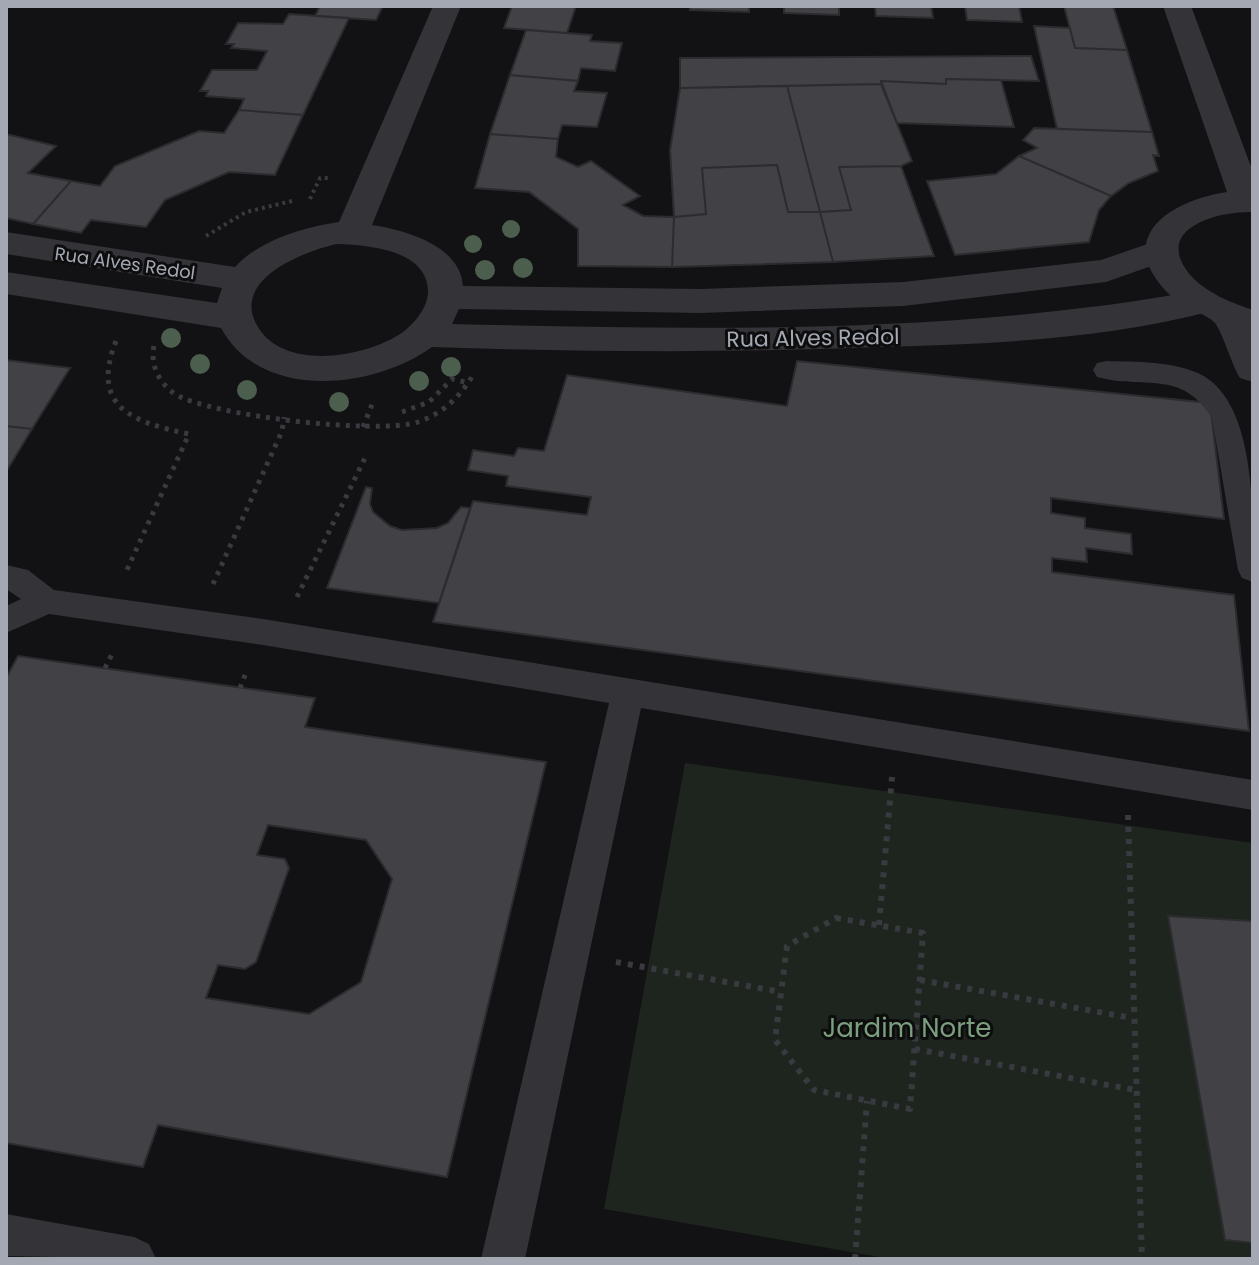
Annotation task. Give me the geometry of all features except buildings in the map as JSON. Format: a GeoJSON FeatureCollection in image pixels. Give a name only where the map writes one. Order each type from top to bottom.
{"type":"FeatureCollection","features":[{"type":"Feature","properties":{"kind":"street"},"geometry":{"type":"LineString","coordinates":[[352,233],[447,6]]}},
{"type":"Feature","properties":{"kind":"street"},"geometry":{"type":"LineString","coordinates":[[1177,6],[1248,189],[1193,209],[1176,219],[1165,233],[1162,250],[1167,268],[1181,286],[1228,313],[1253,369]]}},
{"type":"Feature","properties":{"kind":"street"},"geometry":{"type":"LineString","coordinates":[[352,233],[391,238],[424,253],[438,268],[444,297],[433,324],[403,349],[376,361],[345,367],[314,368],[285,362],[261,352],[245,337],[236,318],[237,299],[245,280],[271,256],[295,244],[323,236],[352,233]]}},
{"type":"Feature","properties":{"kind":"street","name":"Rua Alves Redol"},"geometry":{"type":"LineString","coordinates":[[6,243],[245,280]]}},
{"type":"Feature","properties":{"kind":"street","name":"Rua Alves Redol"},"geometry":{"type":"LineString","coordinates":[[444,297],[700,301],[903,294],[1106,271],[1162,250]]}},
{"type":"Feature","properties":{"kind":"street","name":"Rua Alves Redol"},"geometry":{"type":"LineString","coordinates":[[6,283],[236,318]]}},
{"type":"Feature","properties":{"kind":"street","name":"Rua Alves Redol"},"geometry":{"type":"LineString","coordinates":[[422,335],[672,340],[918,336],[1132,316],[1228,313]]}},
{"type":"Feature","properties":{"kind":"lane"},"geometry":{"type":"LineString","coordinates":[[1107,370],[1171,374],[1198,382],[1216,397],[1226,417],[1253,570]]}},
{"type":"Feature","properties":{"kind":"lane"},"geometry":{"type":"LineString","coordinates":[[6,577],[17,579],[46,601],[278,635],[1253,795]]}},
{"type":"Feature","properties":{"kind":"lane"},"geometry":{"type":"LineString","coordinates":[[6,620],[46,601]]}},
{"type":"Feature","properties":{"kind":"lane"},"geometry":{"type":"LineString","coordinates":[[503,1259],[628,692]]}},
{"type":"Feature","properties":{"kind":"lane"},"geometry":{"type":"LineString","coordinates":[[6,1235],[134,1259]]}},
{"type":"Feature","properties":{"kind":"path"},"geometry":{"type":"LineString","coordinates":[[109,609],[189,434],[139,422],[121,410],[108,395],[105,376],[108,357],[116,341]]}},
{"type":"Feature","properties":{"kind":"path"},"geometry":{"type":"LineString","coordinates":[[402,412],[429,402],[452,379],[469,383]]}},
{"type":"Feature","properties":{"kind":"path"},"geometry":{"type":"LineString","coordinates":[[363,427],[373,402]]}},
{"type":"Feature","properties":{"kind":"path"},"geometry":{"type":"LineString","coordinates":[[217,575],[282,431],[284,417]]}},
{"type":"Feature","properties":{"kind":"path"},"geometry":{"type":"LineString","coordinates":[[278,635],[365,458]]}},
{"type":"Feature","properties":{"kind":"path"},"geometry":{"type":"LineString","coordinates":[[879,925],[896,737]]}},
{"type":"Feature","properties":{"kind":"path"},"geometry":{"type":"LineString","coordinates":[[1127,774],[1132,1018],[1142,1259]]}},
{"type":"Feature","properties":{"kind":"path"},"geometry":{"type":"LineString","coordinates":[[836,918],[879,925],[923,933],[910,1109],[814,1090],[775,1040],[787,946],[836,918]]}},
{"type":"Feature","properties":{"kind":"path"},"geometry":{"type":"LineString","coordinates":[[571,954],[781,992]]}},
{"type":"Feature","properties":{"kind":"path"},"geometry":{"type":"LineString","coordinates":[[920,980],[1132,1018]]}},
{"type":"Feature","properties":{"kind":"path"},"geometry":{"type":"LineString","coordinates":[[915,1049],[1135,1090]]}},
{"type":"Feature","properties":{"kind":"path"},"geometry":{"type":"LineString","coordinates":[[855,1259],[867,1101]]}},
{"type":"Feature","properties":{"kind":"green space","name":"Jardim Norte"},"geometry":{"type":"Polygon","coordinates":[[[685,763],[1253,843],[1253,1259],[891,1259],[604,1209],[685,763]]]}}]}
